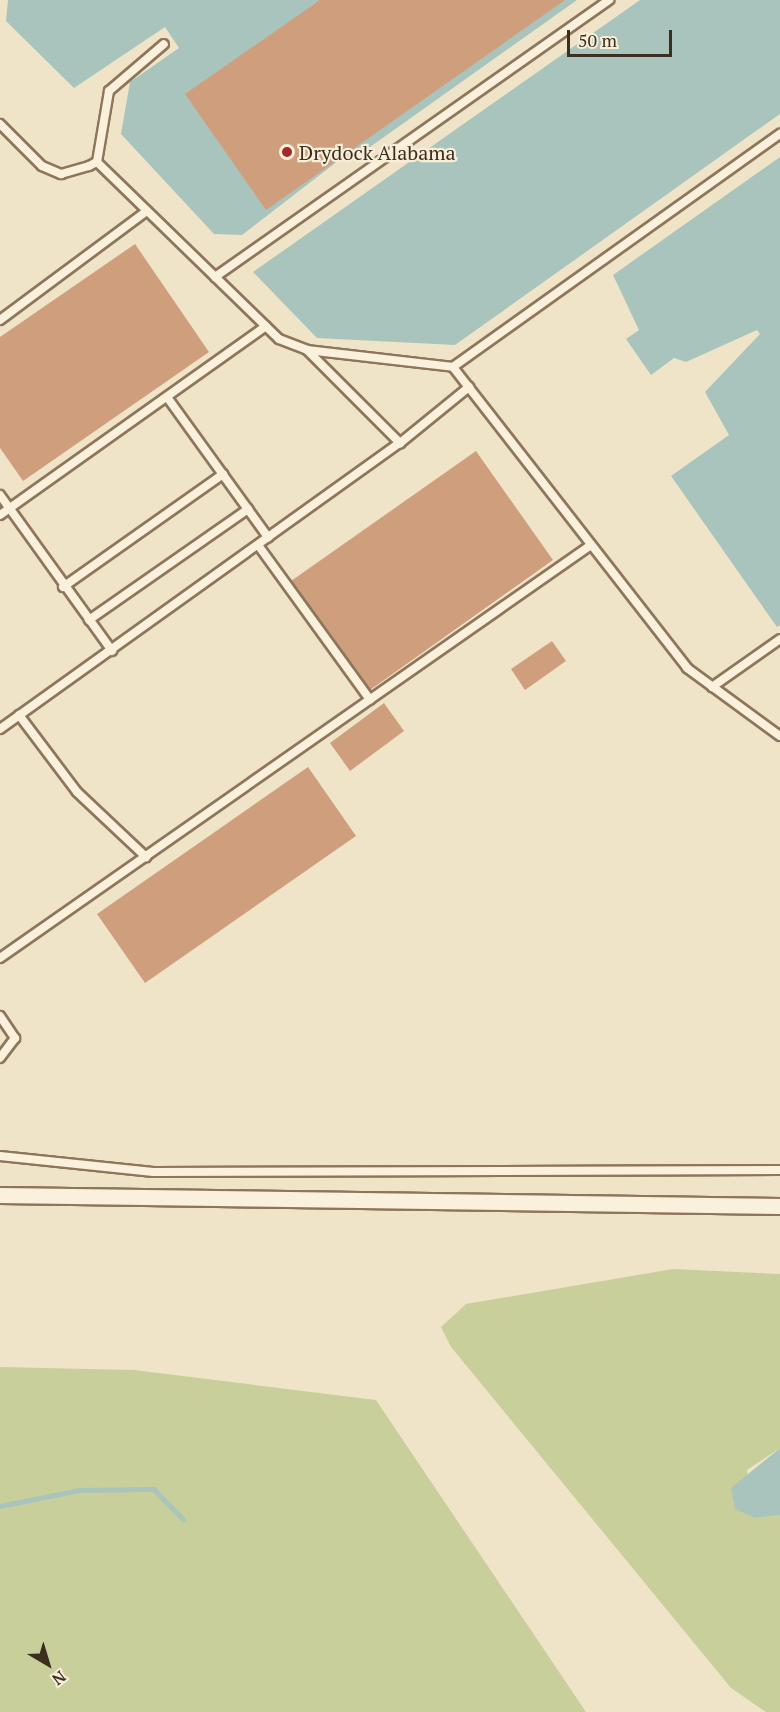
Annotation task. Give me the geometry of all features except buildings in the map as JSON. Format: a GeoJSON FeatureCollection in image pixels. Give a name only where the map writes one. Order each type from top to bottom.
{"type":"FeatureCollection","features":[{"type":"Feature","properties":{"kind":"street"},"geometry":{"type":"LineString","coordinates":[[0,1195],[780,1206]]}},
{"type":"Feature","properties":{"kind":"lane"},"geometry":{"type":"LineString","coordinates":[[215,277],[609,0]]}},
{"type":"Feature","properties":{"kind":"lane"},"geometry":{"type":"LineString","coordinates":[[97,162],[109,91],[164,44]]}},
{"type":"Feature","properties":{"kind":"lane"},"geometry":{"type":"LineString","coordinates":[[0,124],[42,166],[61,174],[97,162]]}},
{"type":"Feature","properties":{"kind":"lane"},"geometry":{"type":"LineString","coordinates":[[97,162],[279,339],[307,350],[453,367],[780,134]]}},
{"type":"Feature","properties":{"kind":"lane"},"geometry":{"type":"LineString","coordinates":[[2,317],[147,212]]}},
{"type":"Feature","properties":{"kind":"lane"},"geometry":{"type":"LineString","coordinates":[[0,515],[266,326]]}},
{"type":"Feature","properties":{"kind":"lane"},"geometry":{"type":"LineString","coordinates":[[307,350],[400,443]]}},
{"type":"Feature","properties":{"kind":"lane"},"geometry":{"type":"LineString","coordinates":[[453,367],[687,668],[780,736]]}},
{"type":"Feature","properties":{"kind":"lane"},"geometry":{"type":"LineString","coordinates":[[0,729],[400,443],[469,387]]}},
{"type":"Feature","properties":{"kind":"lane"},"geometry":{"type":"LineString","coordinates":[[167,397],[268,537]]}},
{"type":"Feature","properties":{"kind":"lane"},"geometry":{"type":"LineString","coordinates":[[63,586],[223,474]]}},
{"type":"Feature","properties":{"kind":"lane"},"geometry":{"type":"LineString","coordinates":[[0,495],[63,586],[112,651]]}},
{"type":"Feature","properties":{"kind":"lane"},"geometry":{"type":"LineString","coordinates":[[89,620],[248,509]]}},
{"type":"Feature","properties":{"kind":"lane"},"geometry":{"type":"LineString","coordinates":[[258,544],[370,700]]}},
{"type":"Feature","properties":{"kind":"lane"},"geometry":{"type":"LineString","coordinates":[[0,958],[591,545]]}},
{"type":"Feature","properties":{"kind":"lane"},"geometry":{"type":"LineString","coordinates":[[712,687],[780,639]]}},
{"type":"Feature","properties":{"kind":"lane"},"geometry":{"type":"LineString","coordinates":[[19,715],[77,792],[146,857]]}},
{"type":"Feature","properties":{"kind":"lane"},"geometry":{"type":"LineString","coordinates":[[0,1016],[15,1038],[0,1058]]}},
{"type":"Feature","properties":{"kind":"lane"},"geometry":{"type":"LineString","coordinates":[[0,1156],[153,1172],[780,1170]]}},
{"type":"Feature","properties":{"kind":"green space"},"geometry":{"type":"Polygon","coordinates":[[[673,1269],[780,1274],[780,1448],[747,1470],[755,1518],[780,1515],[780,1712],[766,1712],[731,1688],[451,1347],[441,1327],[466,1304],[673,1269]]]}},
{"type":"Feature","properties":{"kind":"green space"},"geometry":{"type":"Polygon","coordinates":[[[0,1367],[134,1370],[376,1400],[586,1712],[0,1712],[0,1367]]]}},
{"type":"Feature","properties":{"kind":"water"},"geometry":{"type":"Polygon","coordinates":[[[8,0],[577,0],[370,147],[363,146],[352,159],[343,157],[242,235],[214,234],[121,134],[130,82],[179,48],[165,27],[74,88],[6,21],[8,0]]]}},
{"type":"Feature","properties":{"kind":"water"},"geometry":{"type":"Polygon","coordinates":[[[640,0],[780,0],[780,114],[455,345],[317,338],[253,272],[640,0]]]}},
{"type":"Feature","properties":{"kind":"water"},"geometry":{"type":"Polygon","coordinates":[[[780,157],[780,625],[777,627],[671,476],[729,435],[705,392],[760,334],[757,330],[686,362],[674,358],[651,375],[626,339],[639,330],[613,275],[780,157]]]}},
{"type":"Feature","properties":{"kind":"water"},"geometry":{"type":"Polygon","coordinates":[[[780,1448],[780,1515],[755,1518],[735,1509],[731,1488],[780,1448]]]}},
{"type":"Feature","properties":{"kind":"waterway"},"geometry":{"type":"LineString","coordinates":[[0,1506],[79,1490],[154,1489],[183,1519]]}},
{"type":"Feature","properties":{"kind":"place","name":"Drydock Alabama"},"geometry":{"type":"Point","coordinates":[287,152]}}]}
